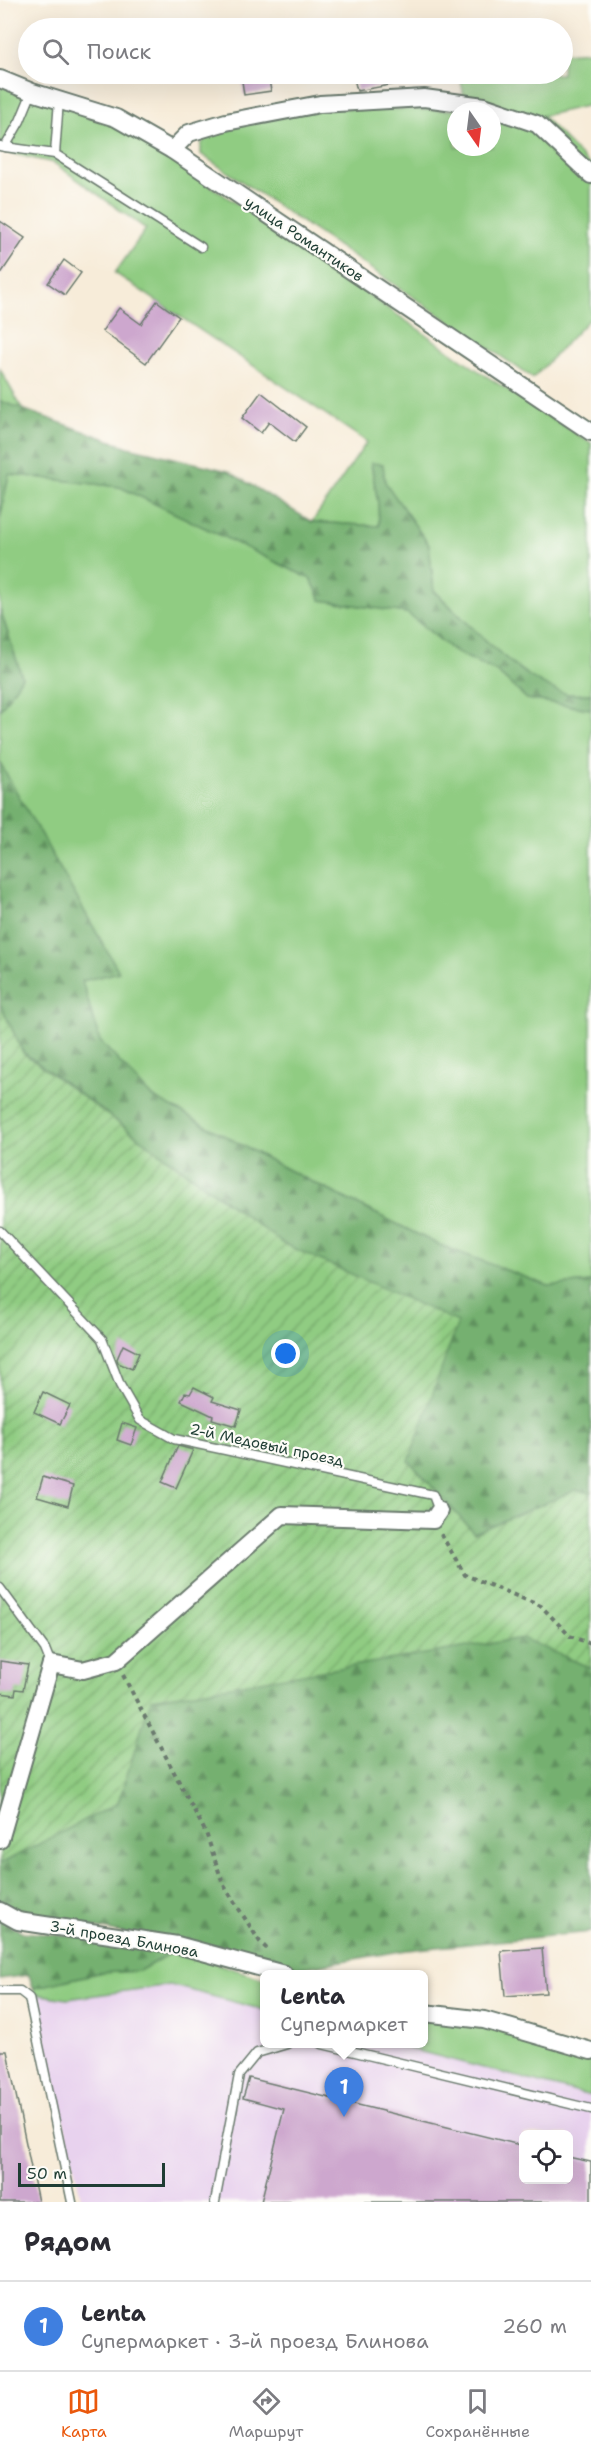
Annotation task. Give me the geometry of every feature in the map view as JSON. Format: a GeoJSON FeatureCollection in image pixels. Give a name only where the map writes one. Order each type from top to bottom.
{"type":"FeatureCollection","features":[{"type":"Feature","properties":{"kind":"street","name":"улица Романтиков"},"geometry":{"type":"LineString","coordinates":[[0,79],[32,92],[116,118],[172,150],[591,432]]}},
{"type":"Feature","properties":{"kind":"street"},"geometry":{"type":"LineString","coordinates":[[172,150],[189,133],[226,122],[320,104],[424,98],[484,106],[537,124],[591,175]]}},
{"type":"Feature","properties":{"kind":"street"},"geometry":{"type":"LineString","coordinates":[[0,1839],[51,1664],[83,1670],[116,1661],[282,1515],[436,1515]]}},
{"type":"Feature","properties":{"kind":"street","name":"3-й проезд Блинова"},"geometry":{"type":"LineString","coordinates":[[0,1911],[18,1921],[177,1945],[269,1970]]}},
{"type":"Feature","properties":{"kind":"street"},"geometry":{"type":"LineString","coordinates":[[428,2014],[484,2020],[591,2051]]}},
{"type":"Feature","properties":{"kind":"lane"},"geometry":{"type":"LineString","coordinates":[[32,92],[20,121],[3,146],[55,154],[201,247]]}},
{"type":"Feature","properties":{"kind":"lane"},"geometry":{"type":"LineString","coordinates":[[55,154],[59,100]]}},
{"type":"Feature","properties":{"kind":"lane","name":"2-й Медовый проезд"},"geometry":{"type":"LineString","coordinates":[[0,1231],[102,1340],[120,1385],[140,1420],[174,1439],[433,1494],[436,1515]]}},
{"type":"Feature","properties":{"kind":"lane"},"geometry":{"type":"LineString","coordinates":[[0,1588],[45,1649],[51,1664]]}},
{"type":"Feature","properties":{"kind":"lane"},"geometry":{"type":"LineString","coordinates":[[0,1991],[20,1991],[29,1998],[72,2202]]}},
{"type":"Feature","properties":{"kind":"lane"},"geometry":{"type":"LineString","coordinates":[[215,2202],[239,2074],[257,2053],[272,2048]]}},
{"type":"Feature","properties":{"kind":"lane"},"geometry":{"type":"LineString","coordinates":[[342,2048],[591,2109]]}},
{"type":"Feature","properties":{"kind":"path"},"geometry":{"type":"LineString","coordinates":[[436,1515],[465,1575],[541,1606],[570,1636],[591,1644]]}},
{"type":"Feature","properties":{"kind":"path"},"geometry":{"type":"LineString","coordinates":[[116,1661],[206,1833],[223,1884],[260,1942],[274,1955]]}},
{"type":"Feature","properties":{"kind":"shaded area"},"geometry":{"type":"Polygon","coordinates":[[[170,1985],[260,2009],[260,2048],[406,2048],[591,2096],[591,2202],[82,2202],[35,1994],[67,1999],[170,1985]]]}},
{"type":"Feature","properties":{"kind":"green space"},"geometry":{"type":"Polygon","coordinates":[[[591,51],[591,105],[542,116],[591,166],[591,317],[533,378],[201,154],[201,145],[206,137],[233,125],[323,108],[447,110],[447,156],[501,156],[501,102],[464,102],[462,84],[573,84],[573,52],[591,51]]]}},
{"type":"Feature","properties":{"kind":"green space"},"geometry":{"type":"Polygon","coordinates":[[[0,86],[100,119],[140,137],[486,376],[591,443],[591,694],[568,694],[533,678],[479,634],[434,590],[429,545],[371,464],[378,503],[379,526],[312,522],[367,442],[115,273],[146,229],[54,163],[0,151],[0,86]]]}},
{"type":"Feature","properties":{"kind":"green space"},"geometry":{"type":"Polygon","coordinates":[[[0,369],[23,410],[0,401],[0,369]]]}},
{"type":"Feature","properties":{"kind":"green space"},"geometry":{"type":"Polygon","coordinates":[[[0,401],[128,447],[228,471],[312,522],[379,526],[378,503],[371,463],[383,464],[385,482],[429,545],[434,591],[496,650],[533,678],[568,694],[591,694],[591,709],[527,699],[497,672],[454,651],[407,613],[321,600],[311,579],[120,487],[9,474],[0,519],[0,401]]]}},
{"type":"Feature","properties":{"kind":"green space"},"geometry":{"type":"Polygon","coordinates":[[[9,474],[120,487],[311,579],[321,600],[407,613],[454,651],[497,672],[527,699],[591,709],[591,1282],[549,1286],[437,1244],[288,1170],[151,1096],[100,1042],[81,981],[119,972],[0,763],[0,710],[22,677],[0,609],[0,519],[9,474]]]}},
{"type":"Feature","properties":{"kind":"green space"},"geometry":{"type":"Polygon","coordinates":[[[0,609],[22,677],[0,710],[0,609]]]}},
{"type":"Feature","properties":{"kind":"green space"},"geometry":{"type":"Polygon","coordinates":[[[0,763],[119,972],[82,981],[100,1041],[151,1096],[288,1170],[437,1244],[548,1286],[591,1282],[591,1493],[576,1490],[474,1533],[409,1461],[457,1322],[284,1244],[23,1052],[0,1004],[0,763]]]}},
{"type":"Feature","properties":{"kind":"green space"},"geometry":{"type":"Polygon","coordinates":[[[0,1004],[23,1053],[284,1244],[458,1322],[409,1461],[474,1533],[576,1490],[591,1493],[591,1668],[522,1638],[151,1699],[118,1803],[0,1864],[0,1004]]]}},
{"type":"Feature","properties":{"kind":"green space"},"geometry":{"type":"Polygon","coordinates":[[[522,1638],[591,1668],[591,1932],[407,1950],[296,1969],[20,1912],[0,1900],[0,1864],[118,1803],[151,1699],[522,1638]]]}},
{"type":"Feature","properties":{"kind":"green space"},"geometry":{"type":"Polygon","coordinates":[[[0,1921],[23,1932],[111,1940],[176,1950],[139,1971],[97,1973],[33,1988],[29,1975],[0,1979],[0,1921]]]}},
{"type":"Feature","properties":{"kind":"green space"},"geometry":{"type":"Polygon","coordinates":[[[176,1950],[260,1978],[260,2009],[170,1985],[67,1999],[35,1994],[33,1988],[97,1973],[139,1971],[176,1950]]]}},
{"type":"Feature","properties":{"kind":"green space"},"geometry":{"type":"Polygon","coordinates":[[[428,2020],[483,2026],[591,2058],[591,2096],[406,2048],[428,2048],[428,2020]]]}},
{"type":"Feature","properties":{"kind":"building"},"geometry":{"type":"Polygon","coordinates":[[[242,84],[270,84],[271,91],[244,95],[242,84]]]}},
{"type":"Feature","properties":{"kind":"building"},"geometry":{"type":"Polygon","coordinates":[[[355,84],[396,84],[357,91],[355,84]]]}},
{"type":"Feature","properties":{"kind":"building"},"geometry":{"type":"Polygon","coordinates":[[[0,221],[25,238],[0,275],[0,221]]]}},
{"type":"Feature","properties":{"kind":"building"},"geometry":{"type":"Polygon","coordinates":[[[64,260],[81,273],[65,295],[48,283],[64,260]]]}},
{"type":"Feature","properties":{"kind":"building"},"geometry":{"type":"Polygon","coordinates":[[[157,301],[179,317],[146,363],[102,331],[119,308],[141,324],[157,301]]]}},
{"type":"Feature","properties":{"kind":"building"},"geometry":{"type":"Polygon","coordinates":[[[261,392],[306,427],[295,442],[269,422],[261,433],[242,418],[261,392]]]}},
{"type":"Feature","properties":{"kind":"building"},"geometry":{"type":"Polygon","coordinates":[[[123,1345],[139,1353],[132,1369],[118,1363],[117,1359],[123,1345]]]}},
{"type":"Feature","properties":{"kind":"building"},"geometry":{"type":"Polygon","coordinates":[[[194,1387],[214,1397],[212,1401],[241,1410],[236,1426],[212,1419],[213,1416],[181,1401],[185,1393],[190,1394],[194,1387]]]}},
{"type":"Feature","properties":{"kind":"building"},"geometry":{"type":"Polygon","coordinates":[[[43,1392],[70,1405],[60,1424],[34,1412],[43,1392]]]}},
{"type":"Feature","properties":{"kind":"building"},"geometry":{"type":"Polygon","coordinates":[[[122,1423],[137,1428],[131,1445],[117,1440],[122,1423]]]}},
{"type":"Feature","properties":{"kind":"building"},"geometry":{"type":"Polygon","coordinates":[[[178,1446],[193,1450],[176,1488],[162,1482],[178,1446]]]}},
{"type":"Feature","properties":{"kind":"building"},"geometry":{"type":"Polygon","coordinates":[[[43,1477],[73,1486],[68,1506],[37,1497],[43,1477]]]}},
{"type":"Feature","properties":{"kind":"building"},"geometry":{"type":"Polygon","coordinates":[[[0,1661],[28,1665],[23,1690],[16,1689],[15,1695],[0,1693],[0,1661]]]}},
{"type":"Feature","properties":{"kind":"building"},"geometry":{"type":"Polygon","coordinates":[[[542,1948],[546,1993],[505,1996],[501,1951],[542,1948]]]}},
{"type":"Feature","properties":{"kind":"building"},"geometry":{"type":"Polygon","coordinates":[[[0,2051],[7,2051],[38,2202],[0,2202],[0,2051]]]}},
{"type":"Feature","properties":{"kind":"building"},"geometry":{"type":"Polygon","coordinates":[[[249,2078],[519,2145],[519,2184],[573,2184],[573,2158],[591,2162],[591,2202],[261,2202],[284,2109],[243,2098],[249,2078]]]}},
{"type":"Feature","properties":{"kind":"place","name":"Lenta"},"geometry":{"type":"Point","coordinates":[344,2117]}}]}
